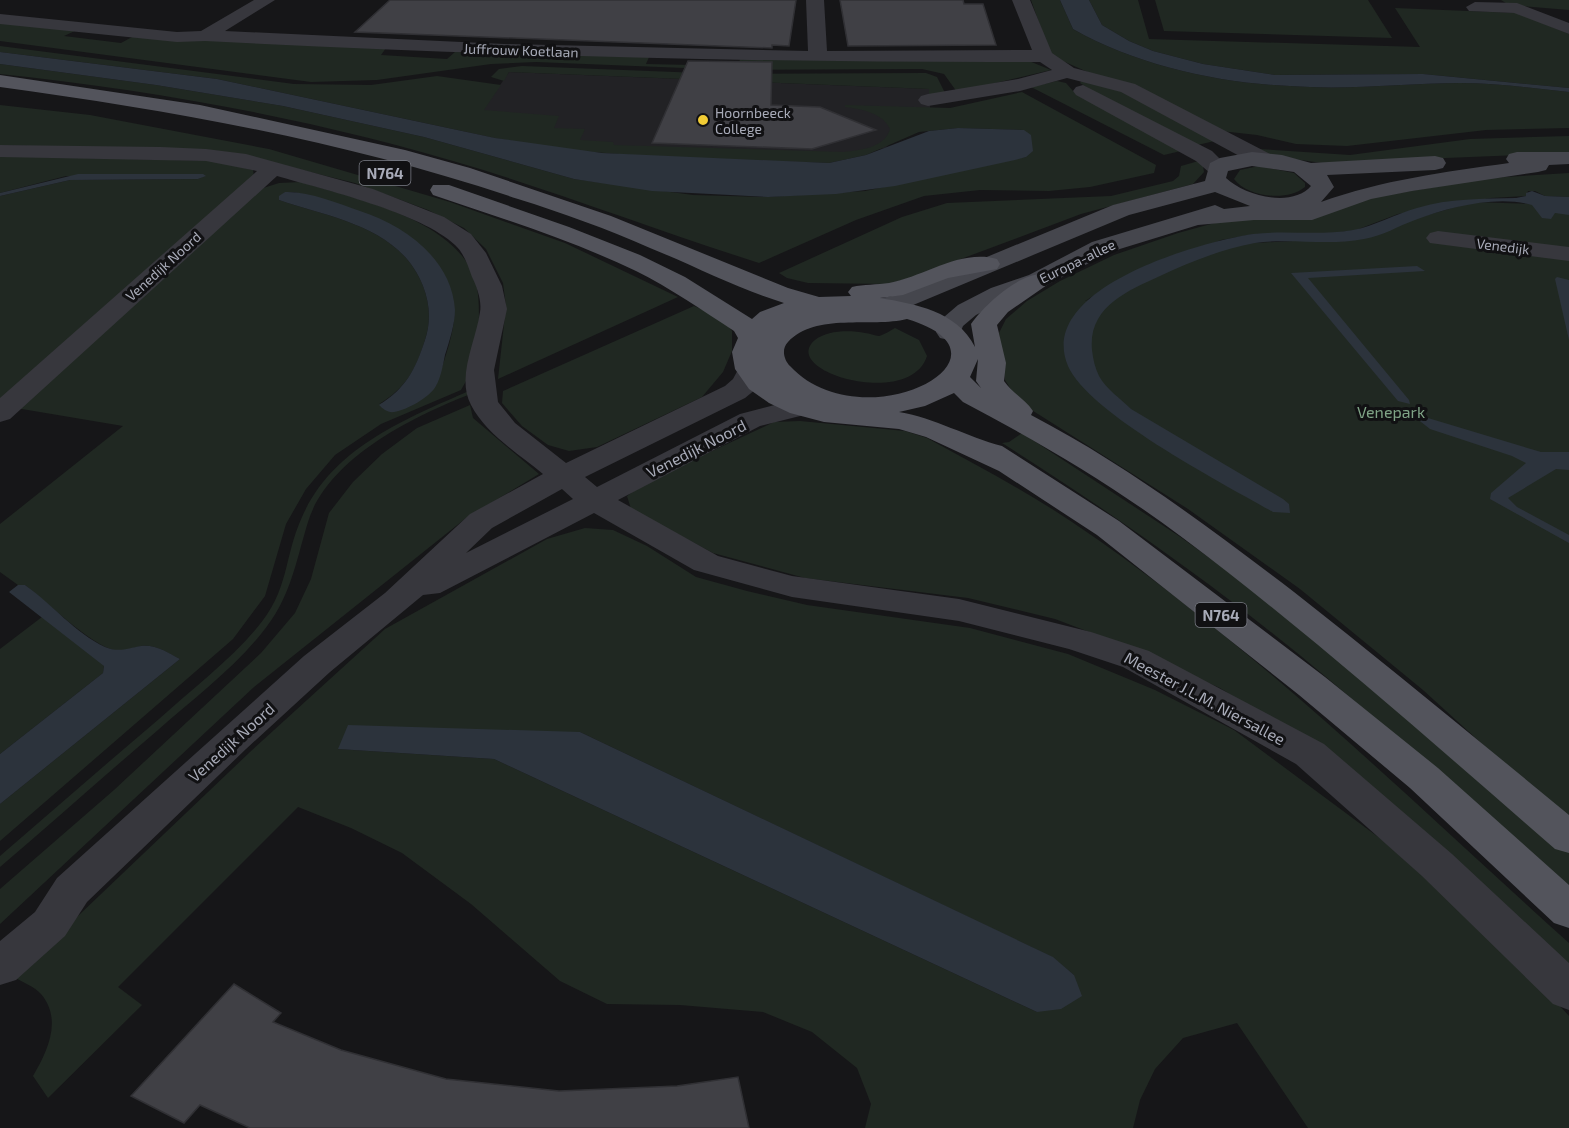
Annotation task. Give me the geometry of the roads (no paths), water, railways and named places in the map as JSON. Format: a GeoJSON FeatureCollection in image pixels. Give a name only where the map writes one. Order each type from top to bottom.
{"type":"FeatureCollection","features":[{"type":"Feature","properties":{"kind":"main road","name":"N764"},"geometry":{"type":"LineString","coordinates":[[0,81],[184,108],[371,147],[526,194],[674,249],[781,296],[820,305]]}},
{"type":"Feature","properties":{"kind":"main road","name":"N764"},"geometry":{"type":"LineString","coordinates":[[0,98],[162,121],[341,160],[417,182],[571,235],[633,260],[680,284],[747,327],[765,331],[796,309],[820,305],[880,305],[909,312],[949,332]]}},
{"type":"Feature","properties":{"kind":"main road"},"geometry":{"type":"LineString","coordinates":[[1306,170],[1569,158]]}},
{"type":"Feature","properties":{"kind":"main road","name":"Europa-allee"},"geometry":{"type":"LineString","coordinates":[[880,305],[897,303],[1121,210],[1218,176],[1242,160],[1264,160],[1306,170]]}},
{"type":"Feature","properties":{"kind":"main road"},"geometry":{"type":"LineString","coordinates":[[1195,218],[1254,213],[1312,213],[1365,194],[1412,184],[1538,165]]}},
{"type":"Feature","properties":{"kind":"main road"},"geometry":{"type":"LineString","coordinates":[[1218,176],[1239,196],[1254,201],[1300,202],[1317,196],[1323,187],[1424,172],[1569,165]]}},
{"type":"Feature","properties":{"kind":"main road"},"geometry":{"type":"LineString","coordinates":[[1306,170],[1321,181],[1323,187]]}},
{"type":"Feature","properties":{"kind":"main road","name":"Europa-allee"},"geometry":{"type":"LineString","coordinates":[[949,332],[950,323],[967,310],[1000,293],[1038,280],[1101,247],[1254,201]]}},
{"type":"Feature","properties":{"kind":"main road"},"geometry":{"type":"LineString","coordinates":[[674,249],[734,264],[790,287],[812,291],[886,291],[904,287],[943,271],[988,264]]}},
{"type":"Feature","properties":{"kind":"main road","name":"Europa-allee"},"geometry":{"type":"LineString","coordinates":[[909,312],[971,284],[988,264]]}},
{"type":"Feature","properties":{"kind":"main road","name":"N764"},"geometry":{"type":"LineString","coordinates":[[1038,280],[999,307],[986,320],[983,329],[990,348],[992,363],[990,381],[1002,398],[1058,441],[1193,530],[1392,688],[1569,838]]}},
{"type":"Feature","properties":{"kind":"main road"},"geometry":{"type":"LineString","coordinates":[[750,372],[746,354],[765,331],[826,316],[886,317],[909,312]]}},
{"type":"Feature","properties":{"kind":"main road","name":"N764"},"geometry":{"type":"LineString","coordinates":[[765,331],[772,344],[770,354],[778,372],[816,404]]}},
{"type":"Feature","properties":{"kind":"main road"},"geometry":{"type":"LineString","coordinates":[[949,332],[957,339],[964,355],[964,363],[955,378]]}},
{"type":"Feature","properties":{"kind":"main road","name":"N764"},"geometry":{"type":"LineString","coordinates":[[750,372],[770,392],[816,404],[838,416],[880,411],[927,395],[955,378],[973,396],[1058,441]]}},
{"type":"Feature","properties":{"kind":"main road","name":"N764"},"geometry":{"type":"LineString","coordinates":[[880,411],[912,422],[1009,464],[1108,528],[1312,686],[1424,778],[1569,911]]}},
{"type":"Feature","properties":{"kind":"street"},"geometry":{"type":"LineString","coordinates":[[205,36],[266,0]]}},
{"type":"Feature","properties":{"kind":"street"},"geometry":{"type":"LineString","coordinates":[[816,0],[818,57]]}},
{"type":"Feature","properties":{"kind":"street"},"geometry":{"type":"LineString","coordinates":[[1021,0],[1044,56],[1067,72],[1128,88],[1264,160]]}},
{"type":"Feature","properties":{"kind":"street"},"geometry":{"type":"LineString","coordinates":[[1475,7],[1496,4],[1517,8],[1569,29]]}},
{"type":"Feature","properties":{"kind":"street","name":"Juffrouw Koetlaan"},"geometry":{"type":"LineString","coordinates":[[0,19],[177,37],[205,36],[504,50],[818,57],[1044,56]]}},
{"type":"Feature","properties":{"kind":"street"},"geometry":{"type":"LineString","coordinates":[[928,100],[1020,85],[1067,72]]}},
{"type":"Feature","properties":{"kind":"street"},"geometry":{"type":"LineString","coordinates":[[1067,72],[1076,87],[1204,156],[1218,176]]}},
{"type":"Feature","properties":{"kind":"street"},"geometry":{"type":"LineString","coordinates":[[0,151],[206,155],[273,168],[403,207],[436,222],[463,239],[474,253],[489,286],[494,309],[480,370],[480,386],[484,404],[505,429],[593,499]]}},
{"type":"Feature","properties":{"kind":"street","name":"Venedijk Noord"},"geometry":{"type":"LineString","coordinates":[[0,413],[273,168]]}},
{"type":"Feature","properties":{"kind":"street","name":"Venedijk"},"geometry":{"type":"LineString","coordinates":[[1438,238],[1569,254]]}},
{"type":"Feature","properties":{"kind":"street","name":"Venedijk Noord"},"geometry":{"type":"LineString","coordinates":[[0,967],[50,924],[72,890],[309,672],[397,601],[481,521],[563,476],[735,392],[746,383],[750,372]]}},
{"type":"Feature","properties":{"kind":"street","name":"Venedijk Noord"},"geometry":{"type":"LineString","coordinates":[[397,601],[750,420],[816,404]]}},
{"type":"Feature","properties":{"kind":"street","name":"Meester J.L.M. Niersallee"},"geometry":{"type":"LineString","coordinates":[[593,499],[705,563],[792,586],[959,610],[1079,640],[1137,659],[1310,754],[1437,865],[1569,991]]}},
{"type":"Feature","properties":{"kind":"street","name":"Venedijk Noord"},"geometry":{"type":"LineString","coordinates":[[0,937],[29,911],[72,890]]}},
{"type":"Feature","properties":{"kind":"place","name":"Hoornbeeck College"},"geometry":{"type":"Point","coordinates":[703,120]}},
{"type":"Feature","properties":{"kind":"park label","name":"Venepark"},"geometry":{"type":"Point","coordinates":[1391,411]}}]}
